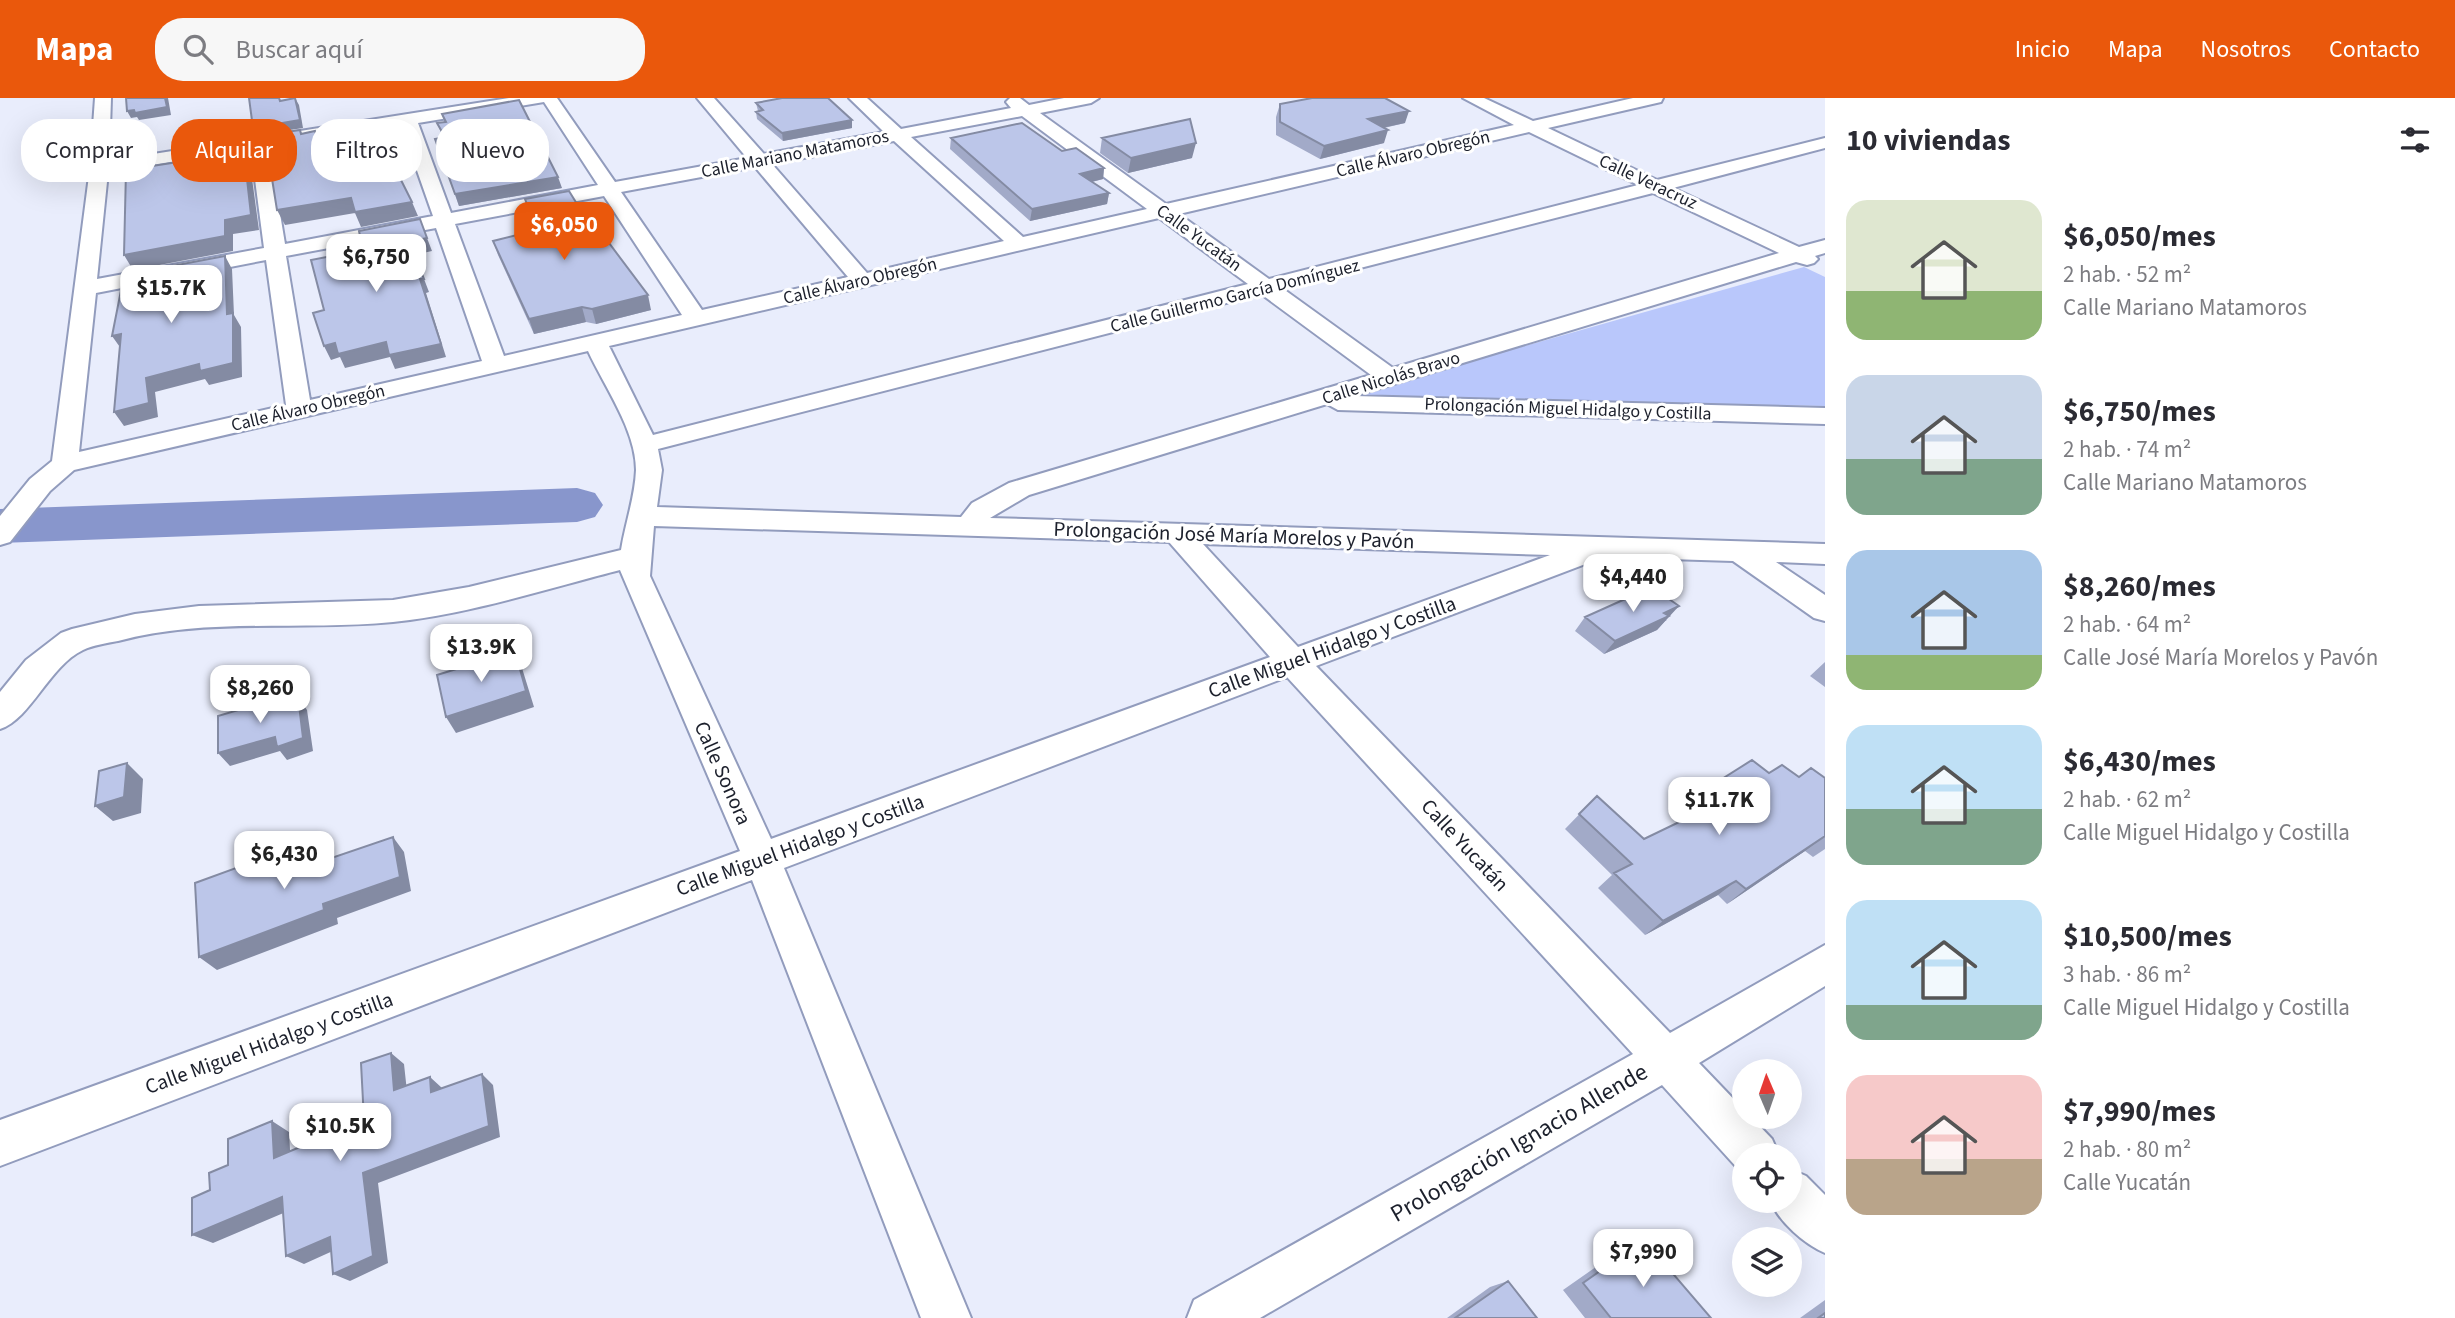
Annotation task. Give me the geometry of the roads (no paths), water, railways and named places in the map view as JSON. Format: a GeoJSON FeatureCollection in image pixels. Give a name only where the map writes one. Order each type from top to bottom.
{"type":"FeatureCollection","features":[{"type":"Feature","properties":{"kind":"street"},"geometry":{"type":"LineString","coordinates":[[102,119],[103,98]]}},
{"type":"Feature","properties":{"kind":"street"},"geometry":{"type":"LineString","coordinates":[[408,119],[541,98]]}},
{"type":"Feature","properties":{"kind":"street"},"geometry":{"type":"LineString","coordinates":[[549,98],[607,189],[696,319]]}},
{"type":"Feature","properties":{"kind":"street"},"geometry":{"type":"LineString","coordinates":[[705,98],[863,281]]}},
{"type":"Feature","properties":{"kind":"street"},"geometry":{"type":"LineString","coordinates":[[857,98],[1019,244]]}},
{"type":"Feature","properties":{"kind":"street","name":"Calle Mariano Matamoros"},"geometry":{"type":"LineString","coordinates":[[86,288],[897,134],[1017,104],[1091,98]]}},
{"type":"Feature","properties":{"kind":"street","name":"Calle Veracruz"},"geometry":{"type":"LineString","coordinates":[[1471,98],[1825,267]]}},
{"type":"Feature","properties":{"kind":"street","name":"Calle Álvaro Obregón"},"geometry":{"type":"LineString","coordinates":[[65,464],[1655,98]]}},
{"type":"Feature","properties":{"kind":"street","name":"Calle Yucatán"},"geometry":{"type":"LineString","coordinates":[[1017,104],[1390,378]]}},
{"type":"Feature","properties":{"kind":"street","name":"Calle Guillermo García Domínguez"},"geometry":{"type":"LineString","coordinates":[[644,446],[1825,143]]}},
{"type":"Feature","properties":{"kind":"street"},"geometry":{"type":"LineString","coordinates":[[422,158],[495,365]]}},
{"type":"Feature","properties":{"kind":"street"},"geometry":{"type":"LineString","coordinates":[[0,535],[40,485],[65,464],[97,182]]}},
{"type":"Feature","properties":{"kind":"street"},"geometry":{"type":"LineString","coordinates":[[265,182],[299,410]]}},
{"type":"Feature","properties":{"kind":"street","name":"Calle Nicolás Bravo"},"geometry":{"type":"LineString","coordinates":[[968,527],[982,509],[1019,489],[1825,246]]}},
{"type":"Feature","properties":{"kind":"street","name":"Calle Sonora"},"geometry":{"type":"LineString","coordinates":[[595,342],[644,446],[649,467],[633,557],[635,576],[762,859],[946,1318]]}},
{"type":"Feature","properties":{"kind":"street","name":"Prolongación Miguel Hidalgo y Costilla"},"geometry":{"type":"LineString","coordinates":[[1312,402],[1825,416]]}},
{"type":"Feature","properties":{"kind":"street","name":"Prolongación José María Morelos y Pavón"},"geometry":{"type":"LineString","coordinates":[[642,516],[1825,554]]}},
{"type":"Feature","properties":{"kind":"street","name":"Calle Yucatán"},"geometry":{"type":"LineString","coordinates":[[1177,533],[1293,662],[1745,1143]]}},
{"type":"Feature","properties":{"kind":"street","name":"Calle Miguel Hidalgo y Costilla"},"geometry":{"type":"LineString","coordinates":[[0,1143],[1601,547]]}},
{"type":"Feature","properties":{"kind":"street"},"geometry":{"type":"LineString","coordinates":[[1739,551],[1825,610]]}},
{"type":"Feature","properties":{"kind":"street"},"geometry":{"type":"LineString","coordinates":[[0,716],[37,669],[72,641],[135,625],[199,617],[393,611],[469,598],[633,557]]}},
{"type":"Feature","properties":{"kind":"street","name":"Prolongación Ignacio Allende"},"geometry":{"type":"LineString","coordinates":[[1212,1318],[1666,1059],[1825,964]]}},
{"type":"Feature","properties":{"kind":"street"},"geometry":{"type":"LineString","coordinates":[[1802,1205],[1825,1229]]}},
{"type":"Feature","properties":{"kind":"waterway"},"geometry":{"type":"LineString","coordinates":[[0,526],[577,505]]}}]}
